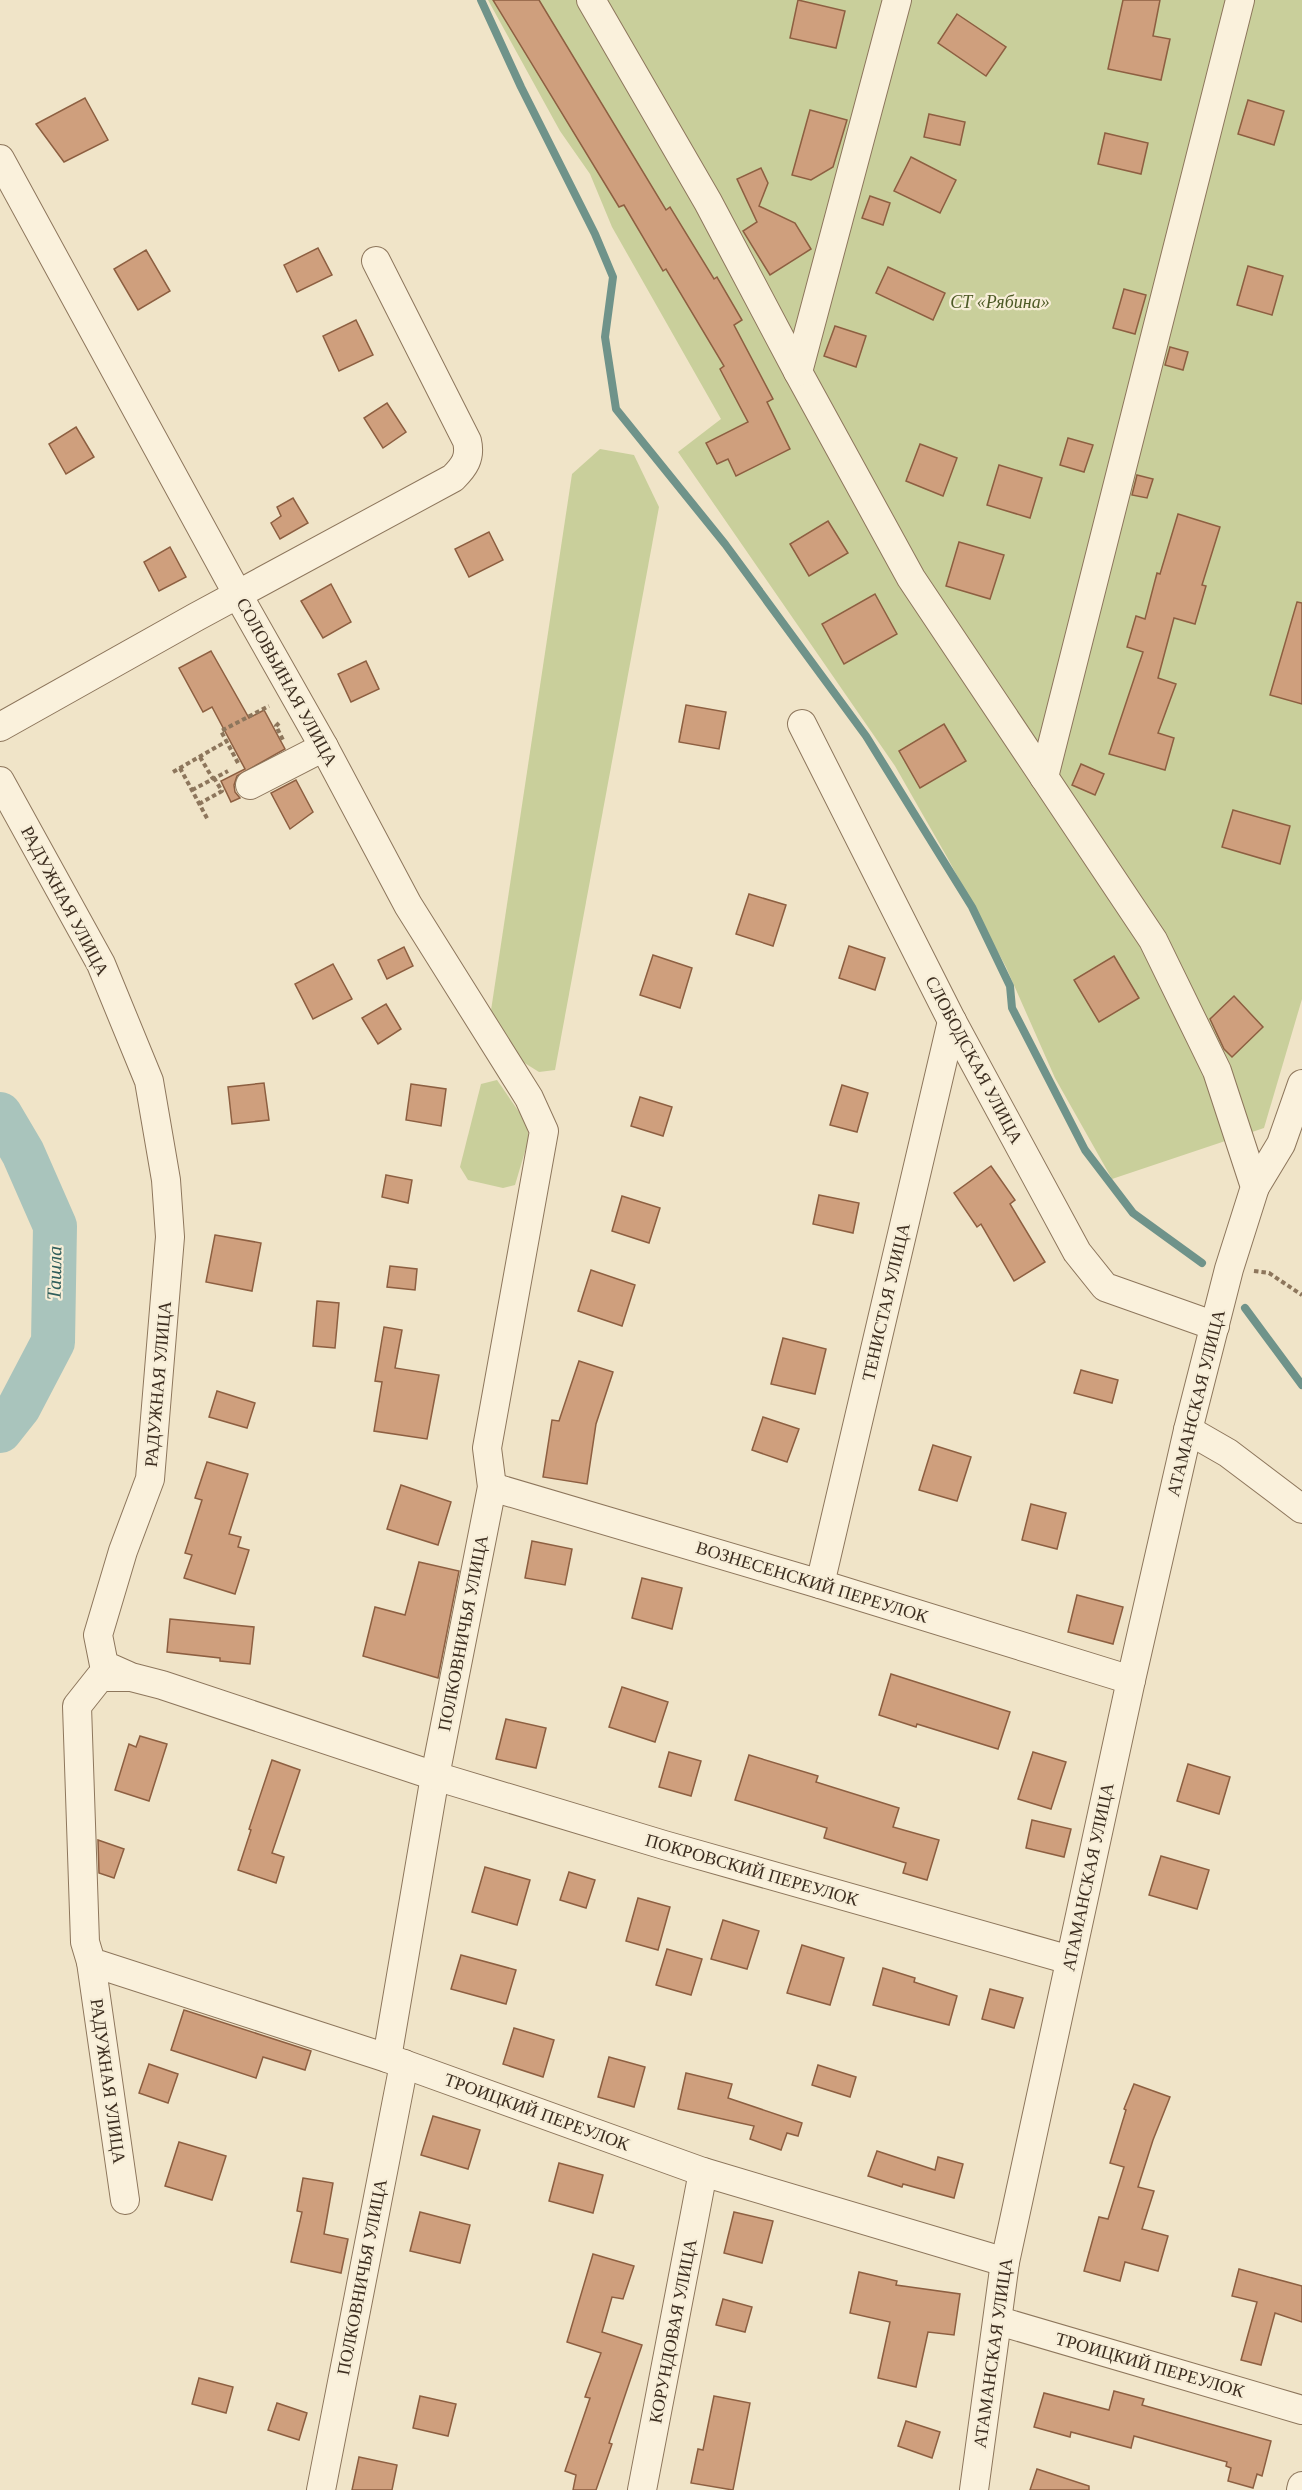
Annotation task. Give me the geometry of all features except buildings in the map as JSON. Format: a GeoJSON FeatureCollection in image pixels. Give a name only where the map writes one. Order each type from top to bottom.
{"type":"FeatureCollection","features":[{"type":"Feature","properties":{"kind":"street"},"geometry":{"type":"LineString","coordinates":[[591,0],[708,202],[911,578],[1153,940],[1217,1071],[1255,1187]]}},
{"type":"Feature","properties":{"kind":"street"},"geometry":{"type":"LineString","coordinates":[[798,372],[897,0]]}},
{"type":"Feature","properties":{"kind":"street"},"geometry":{"type":"LineString","coordinates":[[1044,777],[1240,0]]}},
{"type":"Feature","properties":{"kind":"street","name":"СОЛОВЬИНАЯ УЛИЦА"},"geometry":{"type":"LineString","coordinates":[[0,159],[238,595],[324,747],[408,905],[529,1098],[544,1131],[529,1209]]}},
{"type":"Feature","properties":{"kind":"street"},"geometry":{"type":"LineString","coordinates":[[0,727],[453,478],[463,468],[468,459],[467,441],[376,261]]}},
{"type":"Feature","properties":{"kind":"street","name":"СЛОБОДСКАЯ УЛИЦА"},"geometry":{"type":"LineString","coordinates":[[802,723],[952,1021],[1077,1252],[1105,1287],[1215,1326]]}},
{"type":"Feature","properties":{"kind":"street"},"geometry":{"type":"LineString","coordinates":[[250,785],[324,747]]}},
{"type":"Feature","properties":{"kind":"street","name":"РАДУЖНАЯ УЛИЦА"},"geometry":{"type":"LineString","coordinates":[[0,781],[101,964],[149,1081],[165,1180],[170,1237],[150,1479],[123,1551],[98,1635],[104,1665],[130,1677]]}},
{"type":"Feature","properties":{"kind":"street","name":"ТЕНИСТАЯ УЛИЦА"},"geometry":{"type":"LineString","coordinates":[[820,1584],[952,1021]]}},
{"type":"Feature","properties":{"kind":"street"},"geometry":{"type":"LineString","coordinates":[[1255,1187],[1281,1144],[1302,1084]]}},
{"type":"Feature","properties":{"kind":"street","name":"АТАМАНСКАЯ УЛИЦА"},"geometry":{"type":"LineString","coordinates":[[975,2490],[1005,2262],[1131,1680],[1188,1430],[1229,1269],[1255,1187]]}},
{"type":"Feature","properties":{"kind":"street","name":"ПОЛКОВНИЧЬЯ УЛИЦА"},"geometry":{"type":"LineString","coordinates":[[321,2490],[396,2061],[435,1776],[492,1487],[488,1448],[529,1209]]}},
{"type":"Feature","properties":{"kind":"street"},"geometry":{"type":"LineString","coordinates":[[1188,1430],[1228,1452],[1302,1509]]}},
{"type":"Feature","properties":{"kind":"street","name":"ВОЗНЕСЕНСКИЙ ПЕРЕУЛОК"},"geometry":{"type":"LineString","coordinates":[[492,1487],[820,1584],[1131,1680]]}},
{"type":"Feature","properties":{"kind":"street","name":"РАДУЖНАЯ УЛИЦА"},"geometry":{"type":"LineString","coordinates":[[125,2200],[88,1952],[77,1706],[100,1677],[130,1677],[162,1684],[435,1776]]}},
{"type":"Feature","properties":{"kind":"street","name":"ПОКРОВСКИЙ ПЕРЕУЛОК"},"geometry":{"type":"LineString","coordinates":[[435,1776],[664,1845],[1070,1960]]}},
{"type":"Feature","properties":{"kind":"street","name":"ТРОИЦКИЙ ПЕРЕУЛОК"},"geometry":{"type":"LineString","coordinates":[[88,1952],[703,2172],[1005,2262]]}},
{"type":"Feature","properties":{"kind":"street","name":"КОРУНДОВАЯ УЛИЦА"},"geometry":{"type":"LineString","coordinates":[[642,2490],[703,2172]]}},
{"type":"Feature","properties":{"kind":"street","name":"ТРОИЦКИЙ ПЕРЕУЛОК"},"geometry":{"type":"LineString","coordinates":[[999,2321],[1302,2410]]}},
{"type":"Feature","properties":{"kind":"path"},"geometry":{"type":"LineString","coordinates":[[192,790],[239,765],[221,731],[268,705],[280,724],[276,726],[295,762]]}},
{"type":"Feature","properties":{"kind":"path"},"geometry":{"type":"LineString","coordinates":[[173,772],[227,741]]}},
{"type":"Feature","properties":{"kind":"path"},"geometry":{"type":"LineString","coordinates":[[199,804],[222,791],[200,757]]}},
{"type":"Feature","properties":{"kind":"path"},"geometry":{"type":"LineString","coordinates":[[180,768],[208,820]]}},
{"type":"Feature","properties":{"kind":"path"},"geometry":{"type":"LineString","coordinates":[[1229,1269],[1269,1273],[1302,1295]]}},
{"type":"Feature","properties":{"kind":"green space","name":"СТ «Рябина»"},"geometry":{"type":"Polygon","coordinates":[[[488,0],[1302,0],[1302,999],[1264,1128],[1112,1179],[1055,1078],[1006,967],[895,766],[678,452],[721,419],[612,227],[590,174],[560,131],[488,0]]]}},
{"type":"Feature","properties":{"kind":"green space"},"geometry":{"type":"Polygon","coordinates":[[[600,449],[634,455],[659,507],[555,1070],[539,1072],[515,1057],[490,1017],[572,474],[600,449]]]}},
{"type":"Feature","properties":{"kind":"green space"},"geometry":{"type":"Polygon","coordinates":[[[497,1080],[526,1122],[529,1138],[515,1185],[503,1188],[468,1180],[460,1167],[481,1084],[497,1080]]]}},
{"type":"Feature","properties":{"kind":"waterway"},"geometry":{"type":"LineString","coordinates":[[481,0],[521,87],[595,234],[613,277],[605,337],[616,409],[725,544],[866,736],[972,907],[1010,986],[1012,1008],[1085,1150],[1133,1213],[1202,1263]]}},
{"type":"Feature","properties":{"kind":"waterway","name":"Ташла"},"geometry":{"type":"LineString","coordinates":[[0,1114],[23,1153],[55,1226],[53,1342],[19,1407],[0,1431]]}},
{"type":"Feature","properties":{"kind":"waterway"},"geometry":{"type":"LineString","coordinates":[[1245,1308],[1302,1385]]}}]}
